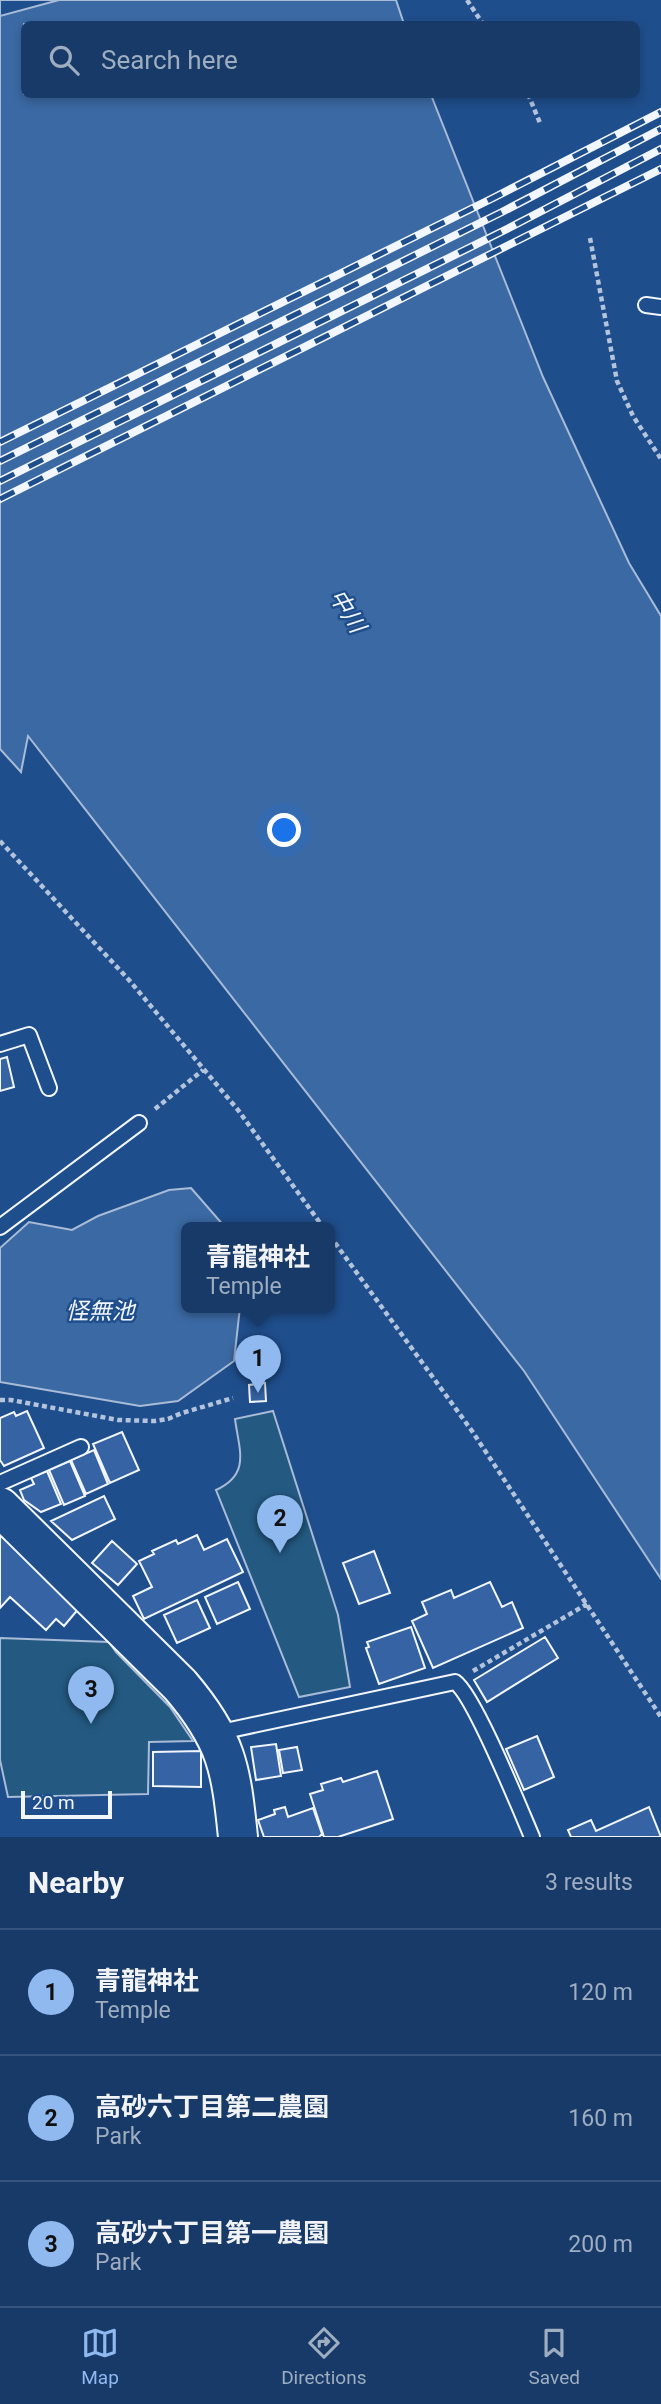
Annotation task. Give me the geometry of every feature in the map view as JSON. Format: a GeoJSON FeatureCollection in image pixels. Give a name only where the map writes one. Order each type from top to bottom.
{"type":"FeatureCollection","features":[{"type":"Feature","properties":{"kind":"street"},"geometry":{"type":"LineString","coordinates":[[0,1507],[200,1708],[216,1733],[232,1781],[239,1837]]}},
{"type":"Feature","properties":{"kind":"lane"},"geometry":{"type":"LineString","coordinates":[[0,1044],[29,1035],[49,1088]]}},
{"type":"Feature","properties":{"kind":"lane"},"geometry":{"type":"LineString","coordinates":[[0,1227],[139,1123]]}},
{"type":"Feature","properties":{"kind":"lane"},"geometry":{"type":"LineString","coordinates":[[0,1483],[81,1447]]}},
{"type":"Feature","properties":{"kind":"lane"},"geometry":{"type":"LineString","coordinates":[[216,1733],[455,1682],[478,1717],[532,1837]]}},
{"type":"Feature","properties":{"kind":"path"},"geometry":{"type":"LineString","coordinates":[[467,0],[480,21]]}},
{"type":"Feature","properties":{"kind":"path"},"geometry":{"type":"LineString","coordinates":[[530,98],[540,123]]}},
{"type":"Feature","properties":{"kind":"path"},"geometry":{"type":"LineString","coordinates":[[590,239],[617,381],[633,416],[661,459]]}},
{"type":"Feature","properties":{"kind":"path"},"geometry":{"type":"LineString","coordinates":[[0,841],[129,980],[238,1110],[319,1222]]}},
{"type":"Feature","properties":{"kind":"path"},"geometry":{"type":"LineString","coordinates":[[139,1123],[203,1070]]}},
{"type":"Feature","properties":{"kind":"path"},"geometry":{"type":"LineString","coordinates":[[335,1243],[471,1432],[661,1717]]}},
{"type":"Feature","properties":{"kind":"path"},"geometry":{"type":"LineString","coordinates":[[0,1400],[118,1420],[155,1421],[233,1398]]}},
{"type":"Feature","properties":{"kind":"path"},"geometry":{"type":"LineString","coordinates":[[455,1682],[587,1604]]}},
{"type":"Feature","properties":{"kind":"shaded area"},"geometry":{"type":"Polygon","coordinates":[[[273,1411],[338,1615],[350,1687],[299,1697],[216,1490],[227,1484],[238,1469],[240,1451],[235,1419],[273,1411]]]}},
{"type":"Feature","properties":{"kind":"shaded area"},"geometry":{"type":"Polygon","coordinates":[[[0,1638],[109,1642],[170,1707],[193,1741],[149,1742],[148,1794],[8,1797],[0,1760],[0,1638]]]}},
{"type":"Feature","properties":{"kind":"water","name":"中川"},"geometry":{"type":"Polygon","coordinates":[[[0,0],[396,0],[403,21],[21,21],[21,98],[432,98],[543,377],[629,563],[661,616],[661,1579],[524,1371],[28,736],[21,772],[0,749],[0,0]]]}},
{"type":"Feature","properties":{"kind":"water","name":"怪無池"},"geometry":{"type":"Polygon","coordinates":[[[191,1188],[221,1222],[181,1222],[181,1313],[239,1313],[234,1361],[178,1401],[140,1406],[0,1382],[0,1248],[29,1222],[72,1230],[98,1216],[169,1190],[191,1188]]]}},
{"type":"Feature","properties":{"kind":"pier"},"geometry":{"type":"Polygon","coordinates":[[[0,0],[59,0],[0,16],[0,0]]]}},
{"type":"Feature","properties":{"kind":"building"},"geometry":{"type":"Polygon","coordinates":[[[7,1057],[14,1087],[0,1091],[0,1059],[7,1057]]]}},
{"type":"Feature","properties":{"kind":"building"},"geometry":{"type":"Polygon","coordinates":[[[265,1383],[266,1401],[250,1402],[249,1385],[265,1383]]]}},
{"type":"Feature","properties":{"kind":"building"},"geometry":{"type":"Polygon","coordinates":[[[27,1411],[44,1448],[4,1466],[0,1460],[0,1418],[14,1412],[16,1416],[27,1411]]]}},
{"type":"Feature","properties":{"kind":"building"},"geometry":{"type":"Polygon","coordinates":[[[122,1432],[139,1470],[110,1483],[93,1444],[122,1432]]]}},
{"type":"Feature","properties":{"kind":"building"},"geometry":{"type":"Polygon","coordinates":[[[94,1450],[108,1484],[86,1494],[71,1460],[94,1450]]]}},
{"type":"Feature","properties":{"kind":"building"},"geometry":{"type":"Polygon","coordinates":[[[70,1461],[85,1496],[64,1505],[49,1470],[70,1461]]]}},
{"type":"Feature","properties":{"kind":"building"},"geometry":{"type":"Polygon","coordinates":[[[47,1471],[61,1504],[41,1512],[24,1500],[20,1490],[34,1484],[31,1478],[47,1471]]]}},
{"type":"Feature","properties":{"kind":"building"},"geometry":{"type":"Polygon","coordinates":[[[104,1496],[115,1519],[72,1540],[51,1521],[104,1496]]]}},
{"type":"Feature","properties":{"kind":"building"},"geometry":{"type":"Polygon","coordinates":[[[0,1535],[80,1607],[64,1626],[56,1619],[46,1630],[10,1597],[0,1608],[0,1535]]]}},
{"type":"Feature","properties":{"kind":"building"},"geometry":{"type":"Polygon","coordinates":[[[197,1535],[204,1550],[227,1539],[243,1572],[144,1619],[133,1596],[152,1587],[139,1561],[154,1554],[152,1551],[176,1540],[178,1544],[197,1535]]]}},
{"type":"Feature","properties":{"kind":"building"},"geometry":{"type":"Polygon","coordinates":[[[112,1541],[137,1564],[118,1585],[92,1563],[112,1541]]]}},
{"type":"Feature","properties":{"kind":"building"},"geometry":{"type":"Polygon","coordinates":[[[374,1551],[390,1593],[359,1604],[343,1563],[374,1551]]]}},
{"type":"Feature","properties":{"kind":"building"},"geometry":{"type":"Polygon","coordinates":[[[238,1582],[250,1609],[217,1624],[205,1597],[238,1582]]]}},
{"type":"Feature","properties":{"kind":"building"},"geometry":{"type":"Polygon","coordinates":[[[490,1582],[502,1607],[512,1602],[523,1628],[433,1668],[412,1621],[427,1614],[422,1602],[451,1590],[454,1598],[490,1582]]]}},
{"type":"Feature","properties":{"kind":"building"},"geometry":{"type":"Polygon","coordinates":[[[197,1600],[210,1628],[177,1643],[164,1615],[197,1600]]]}},
{"type":"Feature","properties":{"kind":"building"},"geometry":{"type":"Polygon","coordinates":[[[411,1627],[425,1668],[379,1684],[366,1648],[369,1647],[367,1642],[411,1627]]]}},
{"type":"Feature","properties":{"kind":"building"},"geometry":{"type":"Polygon","coordinates":[[[545,1637],[558,1658],[487,1702],[474,1680],[545,1637]]]}},
{"type":"Feature","properties":{"kind":"building"},"geometry":{"type":"Polygon","coordinates":[[[537,1736],[554,1777],[524,1790],[506,1749],[537,1736]]]}},
{"type":"Feature","properties":{"kind":"building"},"geometry":{"type":"Polygon","coordinates":[[[276,1744],[281,1776],[256,1780],[251,1747],[276,1744]]]}},
{"type":"Feature","properties":{"kind":"building"},"geometry":{"type":"Polygon","coordinates":[[[297,1747],[302,1770],[283,1773],[279,1750],[297,1747]]]}},
{"type":"Feature","properties":{"kind":"building"},"geometry":{"type":"Polygon","coordinates":[[[201,1751],[201,1787],[153,1786],[153,1752],[201,1751]]]}},
{"type":"Feature","properties":{"kind":"building"},"geometry":{"type":"Polygon","coordinates":[[[377,1771],[393,1819],[338,1837],[324,1837],[310,1794],[323,1790],[321,1784],[341,1778],[343,1782],[377,1771]]]}},
{"type":"Feature","properties":{"kind":"building"},"geometry":{"type":"Polygon","coordinates":[[[285,1807],[288,1817],[313,1808],[322,1834],[319,1837],[264,1837],[258,1820],[285,1807]]]}},
{"type":"Feature","properties":{"kind":"building"},"geometry":{"type":"Polygon","coordinates":[[[649,1807],[661,1837],[571,1837],[568,1830],[591,1820],[596,1831],[649,1807]]]}},
{"type":"Feature","properties":{"kind":"railway"},"geometry":{"type":"LineString","coordinates":[[0,442],[661,112]]}},
{"type":"Feature","properties":{"kind":"railway"},"geometry":{"type":"LineString","coordinates":[[0,461],[502,212],[661,129]]}},
{"type":"Feature","properties":{"kind":"railway"},"geometry":{"type":"LineString","coordinates":[[0,481],[507,229],[661,149]]}},
{"type":"Feature","properties":{"kind":"railway"},"geometry":{"type":"LineString","coordinates":[[0,499],[661,169]]}},
{"type":"Feature","properties":{"kind":"place","name":"青龍神社"},"geometry":{"type":"Point","coordinates":[258,1393]}},
{"type":"Feature","properties":{"kind":"place","name":"高砂六丁目第二農園"},"geometry":{"type":"Point","coordinates":[280,1553]}},
{"type":"Feature","properties":{"kind":"place","name":"高砂六丁目第一農園"},"geometry":{"type":"Point","coordinates":[91,1724]}}]}
